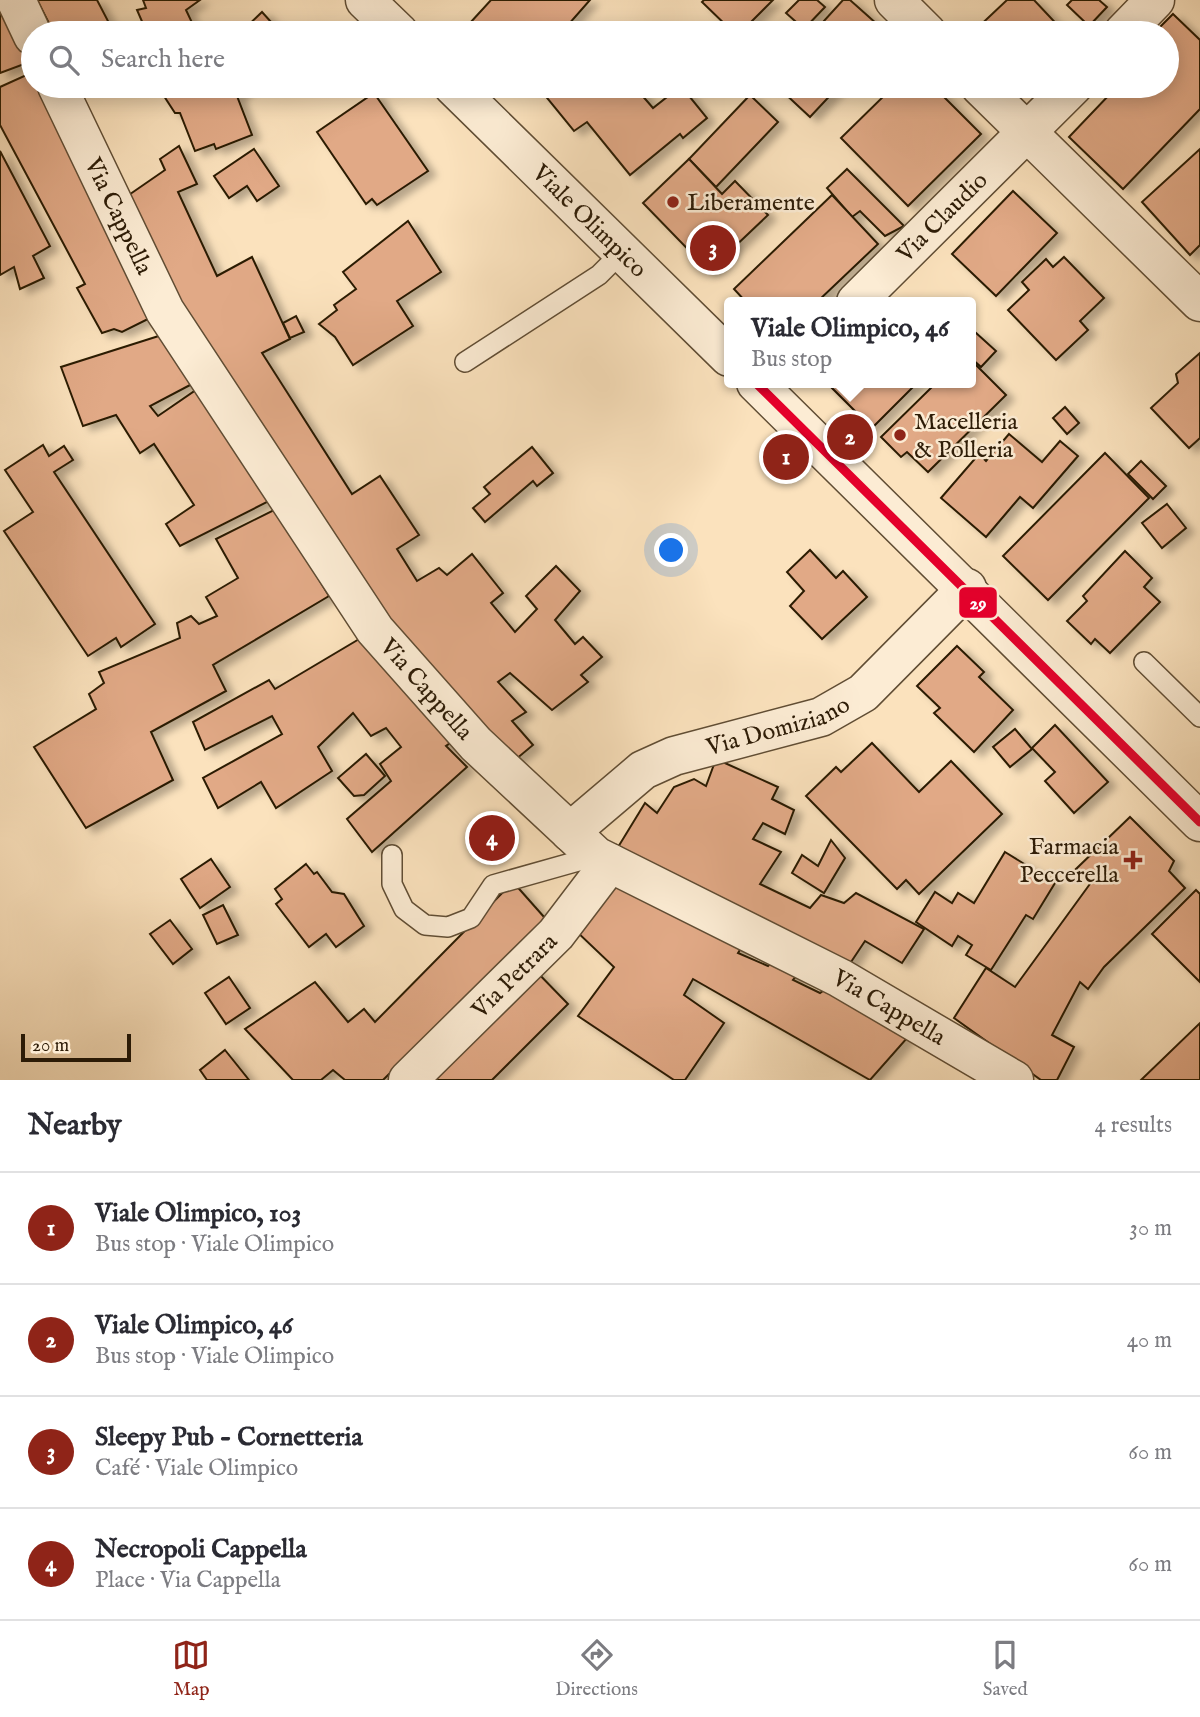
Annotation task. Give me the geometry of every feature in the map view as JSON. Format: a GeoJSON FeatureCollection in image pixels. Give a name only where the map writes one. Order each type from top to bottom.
{"type":"FeatureCollection","features":[{"type":"Feature","properties":{"kind":"street"},"geometry":{"type":"LineString","coordinates":[[16,0],[26,21]]}},
{"type":"Feature","properties":{"kind":"street"},"geometry":{"type":"LineString","coordinates":[[365,0],[387,21]]}},
{"type":"Feature","properties":{"kind":"street"},"geometry":{"type":"LineString","coordinates":[[894,0],[915,21]]}},
{"type":"Feature","properties":{"kind":"street"},"geometry":{"type":"LineString","coordinates":[[1135,21],[1155,0]]}},
{"type":"Feature","properties":{"kind":"street","name":"Via Cappella"},"geometry":{"type":"LineString","coordinates":[[63,98],[165,311],[375,630],[476,744],[592,850],[840,978],[1014,1080]]}},
{"type":"Feature","properties":{"kind":"street","name":"Viale Olimpico"},"geometry":{"type":"LineString","coordinates":[[465,98],[724,352]]}},
{"type":"Feature","properties":{"kind":"street"},"geometry":{"type":"LineString","coordinates":[[992,98],[1200,302]]}},
{"type":"Feature","properties":{"kind":"street","name":"Via Claudio"},"geometry":{"type":"LineString","coordinates":[[861,297],[1062,98]]}},
{"type":"Feature","properties":{"kind":"street"},"geometry":{"type":"LineString","coordinates":[[767,388],[1200,822]]}},
{"type":"Feature","properties":{"kind":"street","name":"Via Domiziano"},"geometry":{"type":"LineString","coordinates":[[592,850],[643,770],[674,756],[821,717],[863,693],[967,588]]}},
{"type":"Feature","properties":{"kind":"street","name":"Via Petrara"},"geometry":{"type":"LineString","coordinates":[[408,1080],[556,934],[592,850]]}},
{"type":"Feature","properties":{"kind":"lane"},"geometry":{"type":"LineString","coordinates":[[465,362],[599,275],[622,252]]}},
{"type":"Feature","properties":{"kind":"lane"},"geometry":{"type":"LineString","coordinates":[[1144,662],[1200,717]]}},
{"type":"Feature","properties":{"kind":"lane"},"geometry":{"type":"LineString","coordinates":[[392,855],[392,884],[404,909],[425,925],[448,927],[471,918],[493,886],[592,850]]}},
{"type":"Feature","properties":{"kind":"building"},"geometry":{"type":"Polygon","coordinates":[[[0,0],[3,0],[21,47],[21,65],[0,73],[0,0]]]}},
{"type":"Feature","properties":{"kind":"building"},"geometry":{"type":"Polygon","coordinates":[[[37,0],[97,0],[108,21],[48,21],[37,0]]]}},
{"type":"Feature","properties":{"kind":"building"},"geometry":{"type":"Polygon","coordinates":[[[143,0],[200,0],[186,10],[191,21],[142,21],[137,10],[146,8],[143,0]]]}},
{"type":"Feature","properties":{"kind":"building"},"geometry":{"type":"Polygon","coordinates":[[[491,0],[590,0],[572,21],[472,21],[491,0]]]}},
{"type":"Feature","properties":{"kind":"building"},"geometry":{"type":"Polygon","coordinates":[[[773,0],[752,21],[722,21],[702,2],[773,0]]]}},
{"type":"Feature","properties":{"kind":"building"},"geometry":{"type":"Polygon","coordinates":[[[799,0],[817,0],[825,7],[812,21],[795,21],[786,13],[799,0]]]}},
{"type":"Feature","properties":{"kind":"building"},"geometry":{"type":"Polygon","coordinates":[[[843,0],[850,0],[874,21],[824,21],[843,0]]]}},
{"type":"Feature","properties":{"kind":"building"},"geometry":{"type":"Polygon","coordinates":[[[1007,0],[1034,0],[1054,21],[985,21],[1007,0]]]}},
{"type":"Feature","properties":{"kind":"building"},"geometry":{"type":"Polygon","coordinates":[[[1072,0],[1099,0],[1107,7],[1094,21],[1084,21],[1067,5],[1072,0]]]}},
{"type":"Feature","properties":{"kind":"building"},"geometry":{"type":"Polygon","coordinates":[[[262,12],[270,21],[253,21],[262,12]]]}},
{"type":"Feature","properties":{"kind":"building"},"geometry":{"type":"Polygon","coordinates":[[[1173,14],[1200,40],[1200,109],[1123,189],[1069,137],[1106,98],[1179,98],[1179,21],[1166,21],[1173,14]]]}},
{"type":"Feature","properties":{"kind":"building"},"geometry":{"type":"Polygon","coordinates":[[[21,77],[21,98],[49,98],[150,318],[122,332],[114,329],[102,333],[77,288],[85,284],[0,125],[0,87],[21,77]]]}},
{"type":"Feature","properties":{"kind":"building"},"geometry":{"type":"Polygon","coordinates":[[[165,98],[238,98],[252,135],[216,149],[214,144],[195,151],[180,113],[175,113],[165,98]]]}},
{"type":"Feature","properties":{"kind":"building"},"geometry":{"type":"Polygon","coordinates":[[[367,98],[377,98],[428,171],[377,205],[372,199],[366,204],[317,132],[367,98]]]}},
{"type":"Feature","properties":{"kind":"building"},"geometry":{"type":"Polygon","coordinates":[[[547,98],[644,98],[653,108],[666,98],[691,98],[707,118],[683,138],[680,134],[630,175],[587,122],[574,131],[547,98]]]}},
{"type":"Feature","properties":{"kind":"building"},"geometry":{"type":"Polygon","coordinates":[[[747,98],[753,98],[778,122],[716,187],[689,159],[747,98]]]}},
{"type":"Feature","properties":{"kind":"building"},"geometry":{"type":"Polygon","coordinates":[[[790,98],[828,98],[810,117],[790,98]]]}},
{"type":"Feature","properties":{"kind":"building"},"geometry":{"type":"Polygon","coordinates":[[[882,98],[945,98],[981,134],[908,206],[841,138],[882,98]]]}},
{"type":"Feature","properties":{"kind":"building"},"geometry":{"type":"Polygon","coordinates":[[[179,146],[197,184],[178,192],[217,276],[252,257],[290,339],[262,353],[352,494],[380,476],[419,535],[397,549],[417,581],[439,568],[447,575],[472,554],[503,593],[491,603],[515,632],[537,609],[526,596],[556,566],[580,591],[555,620],[575,644],[583,637],[602,657],[581,675],[588,682],[552,710],[510,673],[498,682],[526,712],[512,721],[533,745],[509,765],[398,646],[214,364],[123,199],[165,170],[160,159],[179,146]]]}},
{"type":"Feature","properties":{"kind":"building"},"geometry":{"type":"Polygon","coordinates":[[[254,149],[279,186],[257,201],[247,186],[229,198],[214,176],[254,149]]]}},
{"type":"Feature","properties":{"kind":"building"},"geometry":{"type":"Polygon","coordinates":[[[1200,149],[1200,245],[1190,255],[1142,202],[1200,149]]]}},
{"type":"Feature","properties":{"kind":"building"},"geometry":{"type":"Polygon","coordinates":[[[0,151],[50,246],[33,256],[44,278],[20,289],[14,267],[0,275],[0,151]]]}},
{"type":"Feature","properties":{"kind":"building"},"geometry":{"type":"Polygon","coordinates":[[[689,159],[722,194],[735,181],[768,215],[709,271],[643,203],[689,159]]]}},
{"type":"Feature","properties":{"kind":"building"},"geometry":{"type":"Polygon","coordinates":[[[847,169],[904,226],[885,236],[860,211],[852,217],[827,188],[847,169]]]}},
{"type":"Feature","properties":{"kind":"building"},"geometry":{"type":"Polygon","coordinates":[[[1013,191],[1057,233],[996,296],[952,254],[1013,191]]]}},
{"type":"Feature","properties":{"kind":"building"},"geometry":{"type":"Polygon","coordinates":[[[832,195],[878,244],[822,297],[741,297],[734,289],[832,195]]]}},
{"type":"Feature","properties":{"kind":"building"},"geometry":{"type":"Polygon","coordinates":[[[408,221],[441,272],[397,301],[413,326],[353,365],[335,337],[319,324],[337,310],[334,305],[356,289],[343,272],[408,221]]]}},
{"type":"Feature","properties":{"kind":"building"},"geometry":{"type":"Polygon","coordinates":[[[1064,257],[1104,298],[1080,321],[1088,330],[1056,360],[1008,310],[1029,290],[1022,282],[1046,259],[1053,267],[1064,257]]]}},
{"type":"Feature","properties":{"kind":"building"},"geometry":{"type":"Polygon","coordinates":[[[296,316],[304,332],[290,338],[283,323],[296,316]]]}},
{"type":"Feature","properties":{"kind":"building"},"geometry":{"type":"Polygon","coordinates":[[[976,333],[996,351],[981,367],[976,362],[976,333]]]}},
{"type":"Feature","properties":{"kind":"building"},"geometry":{"type":"Polygon","coordinates":[[[165,334],[192,384],[150,406],[158,416],[196,390],[273,499],[180,546],[166,524],[194,505],[154,444],[140,453],[116,415],[83,426],[61,367],[165,334]]]}},
{"type":"Feature","properties":{"kind":"building"},"geometry":{"type":"Polygon","coordinates":[[[1200,353],[1200,438],[1189,448],[1151,408],[1178,383],[1176,374],[1200,353]]]}},
{"type":"Feature","properties":{"kind":"building"},"geometry":{"type":"Polygon","coordinates":[[[976,365],[1006,395],[928,472],[907,452],[901,457],[881,437],[931,388],[976,388],[976,365]]]}},
{"type":"Feature","properties":{"kind":"building"},"geometry":{"type":"Polygon","coordinates":[[[832,388],[912,388],[872,428],[832,388]]]}},
{"type":"Feature","properties":{"kind":"building"},"geometry":{"type":"Polygon","coordinates":[[[1065,407],[1079,423],[1067,434],[1053,418],[1065,407]]]}},
{"type":"Feature","properties":{"kind":"building"},"geometry":{"type":"Polygon","coordinates":[[[1009,434],[1042,462],[1060,441],[1078,456],[1033,508],[1020,497],[986,537],[941,498],[979,454],[986,461],[1009,434]]]}},
{"type":"Feature","properties":{"kind":"building"},"geometry":{"type":"Polygon","coordinates":[[[43,445],[49,456],[64,446],[73,460],[54,472],[155,624],[121,647],[116,638],[88,656],[4,531],[33,512],[5,470],[43,445]]]}},
{"type":"Feature","properties":{"kind":"building"},"geometry":{"type":"Polygon","coordinates":[[[532,447],[553,473],[537,486],[533,481],[485,522],[473,508],[490,494],[484,487],[532,447]]]}},
{"type":"Feature","properties":{"kind":"building"},"geometry":{"type":"Polygon","coordinates":[[[1105,453],[1149,498],[1048,600],[1003,556],[1105,453]]]}},
{"type":"Feature","properties":{"kind":"building"},"geometry":{"type":"Polygon","coordinates":[[[1141,461],[1166,486],[1153,499],[1128,474],[1141,461]]]}},
{"type":"Feature","properties":{"kind":"building"},"geometry":{"type":"Polygon","coordinates":[[[1167,504],[1186,528],[1162,548],[1142,523],[1167,504]]]}},
{"type":"Feature","properties":{"kind":"building"},"geometry":{"type":"Polygon","coordinates":[[[276,509],[329,596],[213,665],[226,691],[151,732],[173,780],[86,828],[34,747],[96,709],[89,694],[104,683],[99,672],[180,638],[177,623],[191,616],[199,624],[217,616],[206,597],[238,578],[216,539],[276,509]]]}},
{"type":"Feature","properties":{"kind":"building"},"geometry":{"type":"Polygon","coordinates":[[[810,550],[836,578],[843,571],[867,597],[822,639],[790,606],[804,591],[787,572],[810,550]]]}},
{"type":"Feature","properties":{"kind":"building"},"geometry":{"type":"Polygon","coordinates":[[[1125,551],[1152,578],[1144,587],[1160,602],[1110,653],[1095,639],[1091,644],[1067,621],[1087,601],[1083,596],[1125,551]]]}},
{"type":"Feature","properties":{"kind":"building"},"geometry":{"type":"Polygon","coordinates":[[[366,635],[453,741],[446,746],[467,767],[372,852],[347,819],[391,781],[380,764],[401,747],[386,728],[371,736],[353,713],[318,747],[332,771],[276,808],[261,782],[218,808],[203,778],[282,734],[272,716],[205,750],[193,722],[269,680],[275,689],[366,635]]]}},
{"type":"Feature","properties":{"kind":"building"},"geometry":{"type":"Polygon","coordinates":[[[957,646],[984,672],[979,677],[1013,710],[974,752],[934,713],[940,708],[917,686],[957,646]]]}},
{"type":"Feature","properties":{"kind":"building"},"geometry":{"type":"Polygon","coordinates":[[[1055,725],[1108,782],[1074,813],[1045,781],[1055,772],[1032,748],[1055,725]]]}},
{"type":"Feature","properties":{"kind":"building"},"geometry":{"type":"Polygon","coordinates":[[[1015,729],[1032,749],[1010,767],[993,747],[1015,729]]]}},
{"type":"Feature","properties":{"kind":"building"},"geometry":{"type":"Polygon","coordinates":[[[872,743],[919,792],[951,761],[1002,814],[919,894],[906,880],[897,889],[806,796],[836,767],[841,772],[872,743]]]}},
{"type":"Feature","properties":{"kind":"building"},"geometry":{"type":"Polygon","coordinates":[[[366,754],[385,776],[364,795],[354,796],[338,778],[366,754]]]}},
{"type":"Feature","properties":{"kind":"building"},"geometry":{"type":"Polygon","coordinates":[[[716,759],[778,787],[772,799],[794,810],[785,834],[763,823],[753,839],[781,852],[760,884],[810,908],[821,895],[844,903],[856,893],[924,929],[902,963],[865,941],[847,968],[615,852],[645,803],[657,813],[674,787],[694,779],[706,786],[716,759]]]}},
{"type":"Feature","properties":{"kind":"building"},"geometry":{"type":"Polygon","coordinates":[[[1130,817],[1174,861],[1169,871],[1185,888],[1104,967],[1088,989],[1080,982],[1052,1035],[1074,1047],[1057,1080],[1041,1080],[954,1018],[986,968],[1015,987],[1095,877],[1076,869],[1130,817]]]}},
{"type":"Feature","properties":{"kind":"building"},"geometry":{"type":"Polygon","coordinates":[[[831,840],[845,858],[824,893],[792,873],[802,855],[818,866],[831,840]]]}},
{"type":"Feature","properties":{"kind":"building"},"geometry":{"type":"Polygon","coordinates":[[[1005,852],[1055,883],[1033,919],[1026,915],[991,970],[966,955],[972,945],[958,936],[952,946],[916,922],[935,892],[952,903],[958,893],[974,903],[1005,852]]]}},
{"type":"Feature","properties":{"kind":"building"},"geometry":{"type":"Polygon","coordinates":[[[211,859],[230,887],[200,908],[181,879],[211,859]]]}},
{"type":"Feature","properties":{"kind":"building"},"geometry":{"type":"Polygon","coordinates":[[[306,864],[314,874],[317,872],[332,892],[344,894],[364,926],[336,947],[326,934],[309,947],[276,904],[282,899],[275,889],[306,864]]]}},
{"type":"Feature","properties":{"kind":"building"},"geometry":{"type":"Polygon","coordinates":[[[513,882],[552,926],[458,1006],[383,1080],[345,1080],[333,1070],[321,1080],[293,1080],[245,1029],[315,982],[348,1022],[364,1009],[375,1022],[513,882]]]}},
{"type":"Feature","properties":{"kind":"building"},"geometry":{"type":"Polygon","coordinates":[[[617,882],[745,942],[738,953],[768,966],[775,958],[801,970],[793,980],[820,993],[831,985],[908,1037],[870,1080],[693,979],[684,995],[724,1023],[685,1080],[674,1080],[578,1016],[614,967],[575,930],[617,882]]]}},
{"type":"Feature","properties":{"kind":"building"},"geometry":{"type":"Polygon","coordinates":[[[1196,890],[1200,894],[1200,982],[1152,934],[1196,890]]]}},
{"type":"Feature","properties":{"kind":"building"},"geometry":{"type":"Polygon","coordinates":[[[223,905],[238,935],[217,944],[203,915],[223,905]]]}},
{"type":"Feature","properties":{"kind":"building"},"geometry":{"type":"Polygon","coordinates":[[[170,920],[192,949],[173,964],[150,934],[170,920]]]}},
{"type":"Feature","properties":{"kind":"building"},"geometry":{"type":"Polygon","coordinates":[[[532,967],[568,1004],[492,1080],[418,1080],[532,967]]]}},
{"type":"Feature","properties":{"kind":"building"},"geometry":{"type":"Polygon","coordinates":[[[229,977],[250,1008],[226,1024],[205,993],[229,977]]]}},
{"type":"Feature","properties":{"kind":"building"},"geometry":{"type":"Polygon","coordinates":[[[1200,1023],[1200,1080],[1141,1080],[1200,1023]]]}},
{"type":"Feature","properties":{"kind":"building"},"geometry":{"type":"Polygon","coordinates":[[[225,1050],[249,1080],[207,1080],[200,1070],[225,1050]]]}},
{"type":"Feature","properties":{"kind":"transit line","name":"29"},"geometry":{"type":"LineString","coordinates":[[761,388],[1200,822]]}},
{"type":"Feature","properties":{"kind":"place","name":"Liberamente"},"geometry":{"type":"Point","coordinates":[673,202]}},
{"type":"Feature","properties":{"kind":"place","name":"Sleepy Pub - Cornetteria"},"geometry":{"type":"Point","coordinates":[713,248]}},
{"type":"Feature","properties":{"kind":"place","name":"Macelleria & Polleria"},"geometry":{"type":"Point","coordinates":[900,435]}},
{"type":"Feature","properties":{"kind":"place","name":"Viale Olimpico, 46"},"geometry":{"type":"Point","coordinates":[850,437]}},
{"type":"Feature","properties":{"kind":"place","name":"Viale Olimpico, 103"},"geometry":{"type":"Point","coordinates":[786,457]}},
{"type":"Feature","properties":{"kind":"place","name":"Necropoli Cappella"},"geometry":{"type":"Point","coordinates":[492,838]}},
{"type":"Feature","properties":{"kind":"place","name":"Farmacia Peccerella"},"geometry":{"type":"Point","coordinates":[1133,860]}}]}
